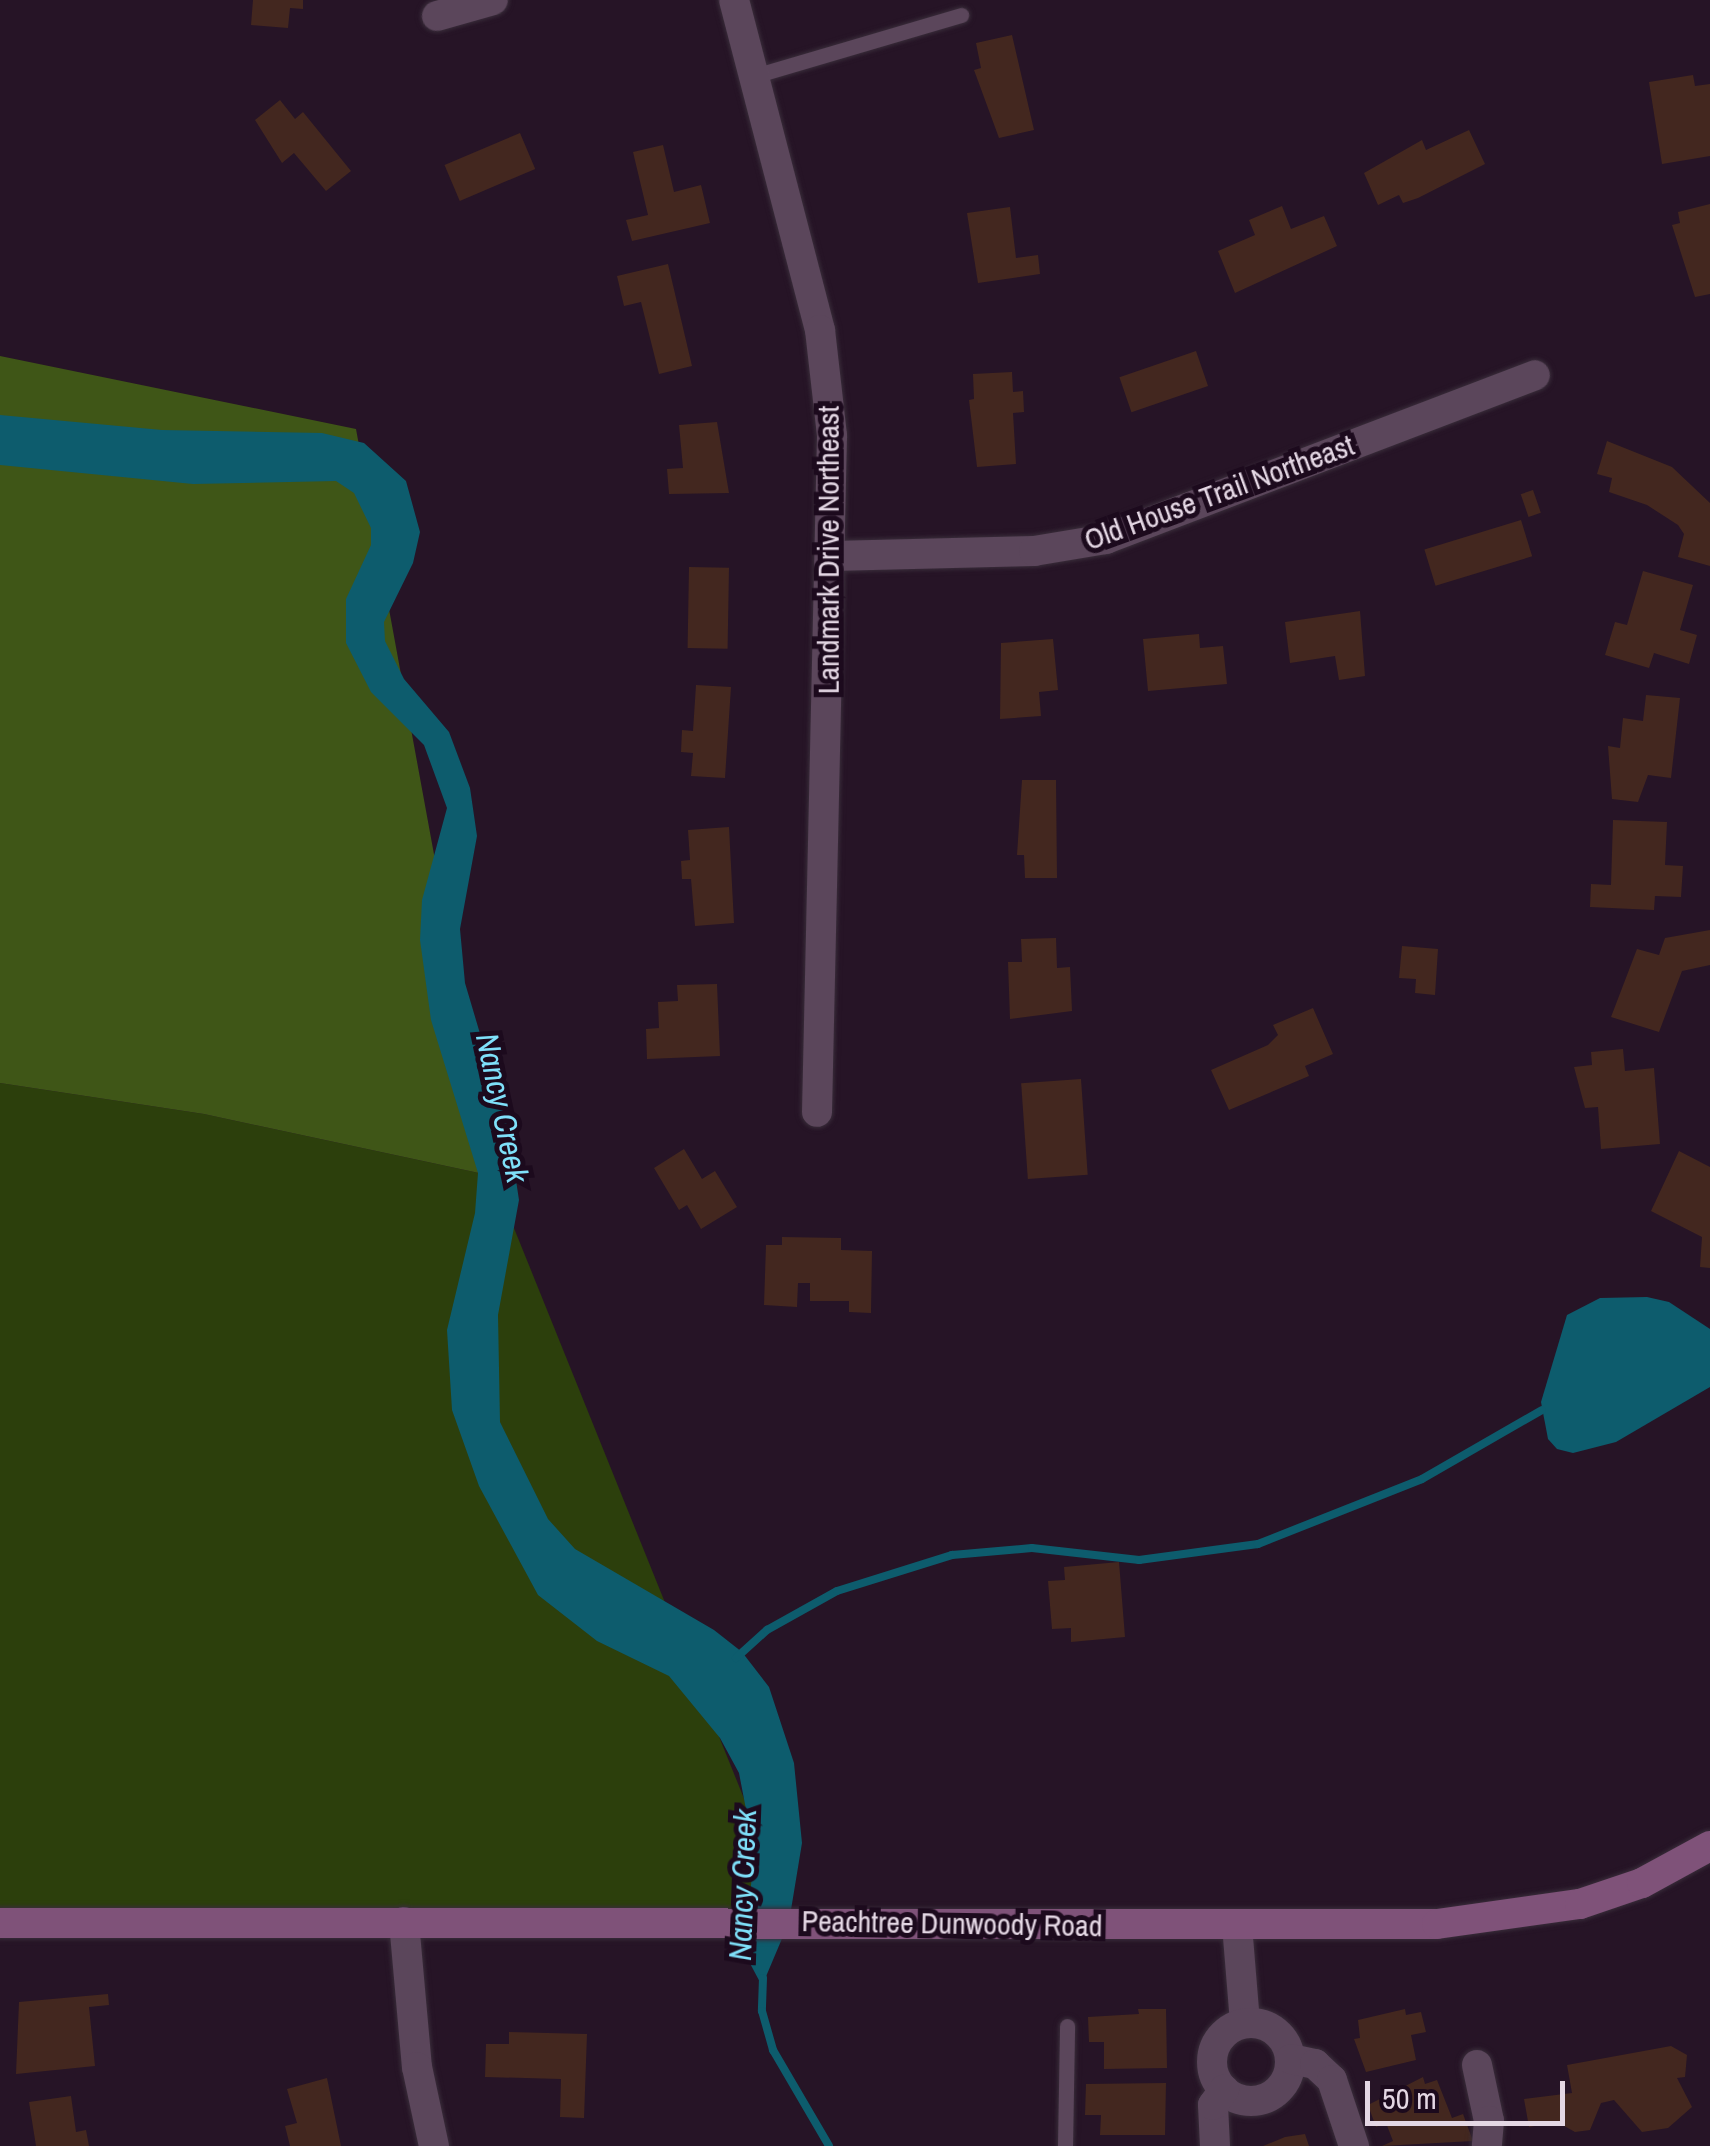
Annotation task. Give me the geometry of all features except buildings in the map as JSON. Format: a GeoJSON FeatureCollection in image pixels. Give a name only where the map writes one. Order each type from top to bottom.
{"type":"FeatureCollection","features":[{"type":"Feature","properties":{"kind":"main road","name":"Peachtree Dunwoody Road"},"geometry":{"type":"LineString","coordinates":[[0,1922],[747,1920],[1237,1924],[1510,1918],[1642,1883],[1710,1846]]}},
{"type":"Feature","properties":{"kind":"street"},"geometry":{"type":"LineString","coordinates":[[438,16],[493,0]]}},
{"type":"Feature","properties":{"kind":"street","name":"Landmark Drive Northeast"},"geometry":{"type":"LineString","coordinates":[[734,0],[820,330],[832,436],[817,1112]]}},
{"type":"Feature","properties":{"kind":"street","name":"Old House Trail Northeast"},"geometry":{"type":"LineString","coordinates":[[832,556],[1034,551],[1106,539],[1536,375]]}},
{"type":"Feature","properties":{"kind":"street"},"geometry":{"type":"LineString","coordinates":[[404,1922],[416,2067],[434,2146]]}},
{"type":"Feature","properties":{"kind":"street"},"geometry":{"type":"LineString","coordinates":[[1237,1924],[1245,2023]]}},
{"type":"Feature","properties":{"kind":"street"},"geometry":{"type":"LineString","coordinates":[[1245,2023],[1275,2031],[1291,2059],[1286,2081],[1265,2100],[1246,2102],[1224,2090],[1213,2076],[1216,2043],[1245,2023]]}},
{"type":"Feature","properties":{"kind":"street"},"geometry":{"type":"LineString","coordinates":[[1291,2059],[1315,2064],[1332,2080],[1354,2146]]}},
{"type":"Feature","properties":{"kind":"street"},"geometry":{"type":"LineString","coordinates":[[1477,2065],[1490,2121],[1487,2146]]}},
{"type":"Feature","properties":{"kind":"street"},"geometry":{"type":"LineString","coordinates":[[1215,2146],[1213,2105],[1224,2090]]}},
{"type":"Feature","properties":{"kind":"lane"},"geometry":{"type":"LineString","coordinates":[[754,76],[961,15]]}},
{"type":"Feature","properties":{"kind":"lane"},"geometry":{"type":"LineString","coordinates":[[1065,2146],[1067,2026]]}},
{"type":"Feature","properties":{"kind":"green space"},"geometry":{"type":"Polygon","coordinates":[[[0,356],[356,429],[493,1176],[204,1114],[0,1083],[0,356]]]}},
{"type":"Feature","properties":{"kind":"green space"},"geometry":{"type":"Polygon","coordinates":[[[0,1083],[204,1114],[493,1176],[793,1920],[0,1927],[0,1083]]]}},
{"type":"Feature","properties":{"kind":"water"},"geometry":{"type":"Polygon","coordinates":[[[0,415],[162,430],[322,433],[364,443],[406,481],[420,532],[413,563],[384,622],[385,641],[404,679],[449,732],[470,788],[477,836],[460,929],[465,983],[508,1128],[519,1200],[498,1315],[500,1422],[548,1519],[575,1549],[714,1630],[742,1652],[769,1687],[794,1763],[802,1843],[789,1922],[762,1986],[745,1954],[754,1851],[739,1773],[720,1738],[669,1676],[597,1641],[538,1595],[479,1486],[452,1410],[447,1330],[475,1213],[478,1173],[431,1020],[420,940],[422,900],[447,808],[424,745],[371,692],[346,643],[346,599],[371,545],[371,528],[354,493],[336,481],[193,484],[0,465],[0,415]]]}},
{"type":"Feature","properties":{"kind":"water"},"geometry":{"type":"Polygon","coordinates":[[[1647,1297],[1669,1302],[1710,1329],[1710,1387],[1616,1442],[1573,1453],[1557,1449],[1548,1439],[1541,1402],[1567,1315],[1600,1298],[1647,1297]]]}},
{"type":"Feature","properties":{"kind":"waterway"},"geometry":{"type":"LineString","coordinates":[[736,1658],[767,1630],[837,1591],[952,1555],[1032,1548],[1139,1560],[1258,1544],[1422,1479],[1542,1410]]}},
{"type":"Feature","properties":{"kind":"waterway","name":"Nancy Creek"},"geometry":{"type":"LineString","coordinates":[[763,1978],[762,2011],[773,2050],[829,2146]]}}]}
